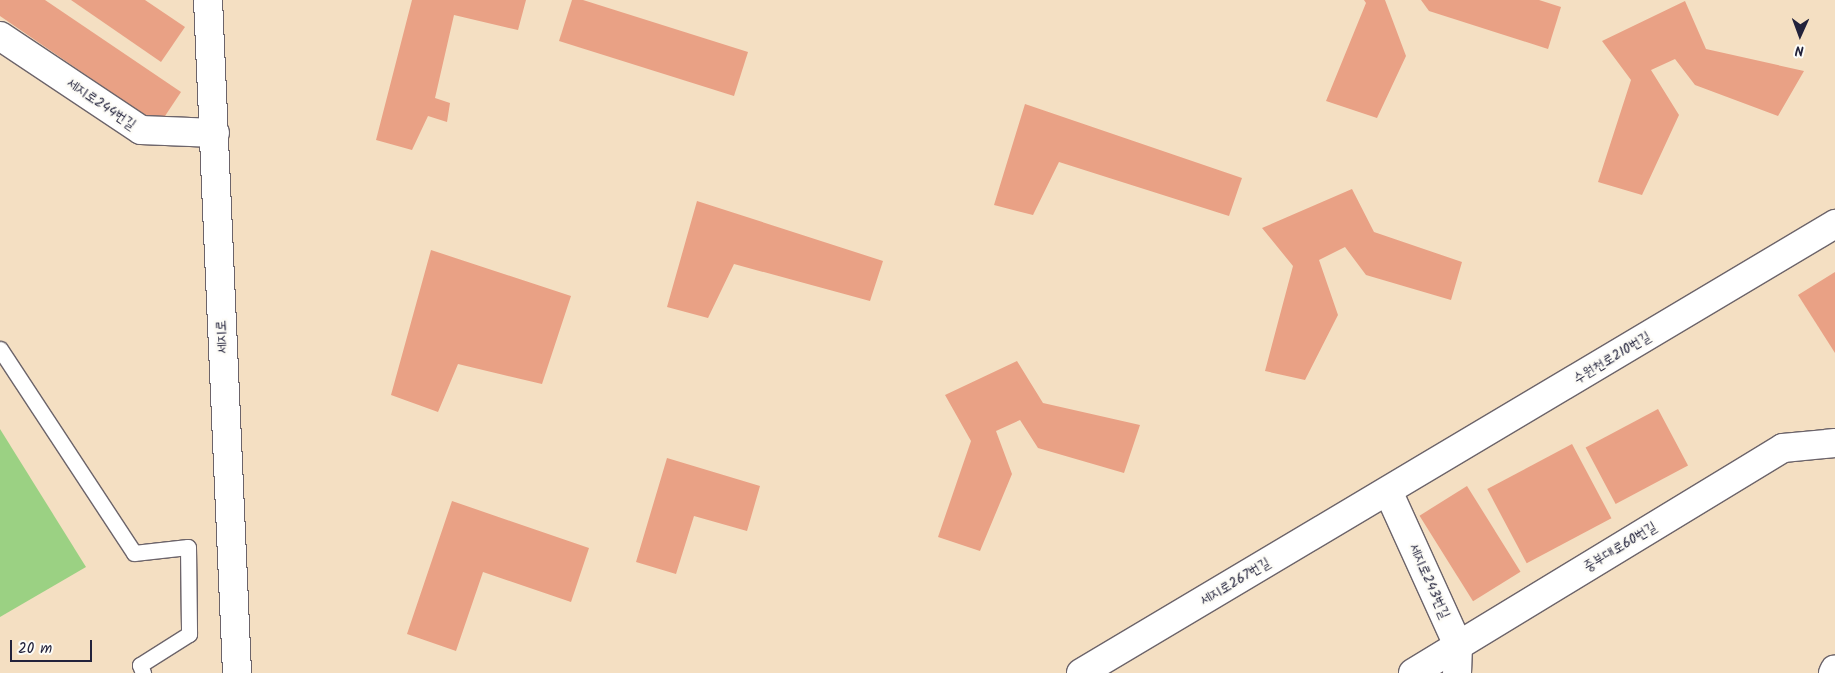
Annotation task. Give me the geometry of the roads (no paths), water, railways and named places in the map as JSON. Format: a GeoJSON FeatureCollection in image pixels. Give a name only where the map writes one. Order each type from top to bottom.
{"type":"FeatureCollection","features":[{"type":"Feature","properties":{"kind":"street","name":"세지로"},"geometry":{"type":"LineString","coordinates":[[208,0],[237,673]]}},
{"type":"Feature","properties":{"kind":"street","name":"세지로244번길"},"geometry":{"type":"LineString","coordinates":[[0,36],[140,130],[215,133]]}},
{"type":"Feature","properties":{"kind":"street","name":"수원천로210번길"},"geometry":{"type":"LineString","coordinates":[[1388,491],[1835,224]]}},
{"type":"Feature","properties":{"kind":"street","name":"중부대로60번길"},"geometry":{"type":"LineString","coordinates":[[1413,673],[1783,448],[1835,442]]}},
{"type":"Feature","properties":{"kind":"street","name":"세지로243번길"},"geometry":{"type":"LineString","coordinates":[[1388,491],[1458,644],[1457,673]]}},
{"type":"Feature","properties":{"kind":"street","name":"세지로267번길"},"geometry":{"type":"LineString","coordinates":[[1081,673],[1388,491]]}},
{"type":"Feature","properties":{"kind":"street"},"geometry":{"type":"LineString","coordinates":[[1833,673],[1835,669]]}},
{"type":"Feature","properties":{"kind":"lane"},"geometry":{"type":"LineString","coordinates":[[0,349],[134,553],[188,547],[189,634],[140,665],[143,673]]}}]}
